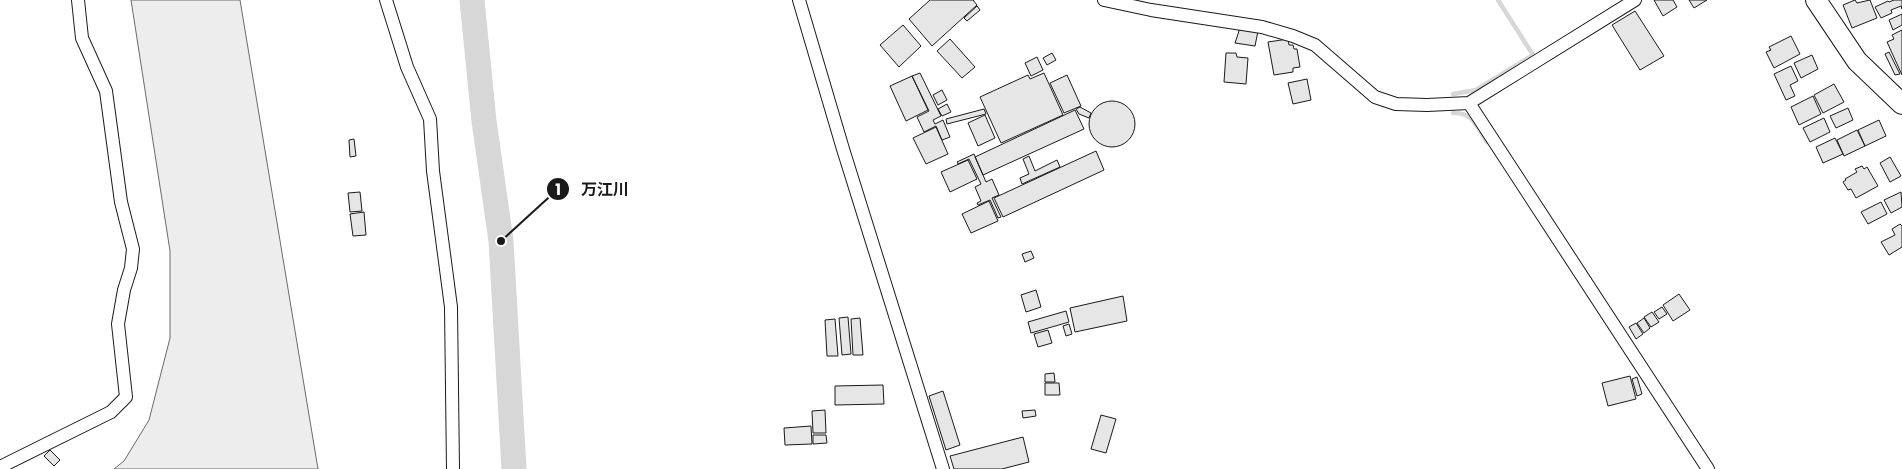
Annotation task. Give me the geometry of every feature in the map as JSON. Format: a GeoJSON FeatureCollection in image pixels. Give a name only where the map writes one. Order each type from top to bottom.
{"type":"FeatureCollection","features":[{"type":"Feature","properties":{"kind":"main road"},"geometry":{"type":"LineString","coordinates":[[1816,0],[1857,61],[1902,104]]}},
{"type":"Feature","properties":{"kind":"street"},"geometry":{"type":"LineString","coordinates":[[0,467],[111,412],[126,396],[118,324],[124,290],[131,268],[132,249],[121,202],[106,91],[82,38],[78,0]]}},
{"type":"Feature","properties":{"kind":"street"},"geometry":{"type":"LineString","coordinates":[[386,0],[407,67],[430,119],[433,171],[451,307],[453,469]]}},
{"type":"Feature","properties":{"kind":"street"},"geometry":{"type":"LineString","coordinates":[[799,0],[843,149],[943,469]]}},
{"type":"Feature","properties":{"kind":"street"},"geometry":{"type":"LineString","coordinates":[[1104,0],[1160,12],[1262,27],[1292,36],[1315,45],[1375,97],[1396,104],[1426,106],[1469,103],[1635,0]]}},
{"type":"Feature","properties":{"kind":"street"},"geometry":{"type":"LineString","coordinates":[[1469,103],[1708,469]]}},
{"type":"Feature","properties":{"kind":"shaded area"},"geometry":{"type":"Polygon","coordinates":[[[131,0],[240,0],[318,469],[114,469],[124,461],[149,420],[170,338],[170,251],[131,0]]]}},
{"type":"Feature","properties":{"kind":"building"},"geometry":{"type":"Polygon","coordinates":[[[930,0],[973,0],[977,5],[932,46],[909,19],[930,0]]]}},
{"type":"Feature","properties":{"kind":"building"},"geometry":{"type":"Polygon","coordinates":[[[1654,0],[1673,0],[1677,7],[1663,16],[1654,0]]]}},
{"type":"Feature","properties":{"kind":"building"},"geometry":{"type":"Polygon","coordinates":[[[1689,0],[1707,0],[1694,8],[1689,0]]]}},
{"type":"Feature","properties":{"kind":"building"},"geometry":{"type":"Polygon","coordinates":[[[1855,0],[1857,3],[1870,0],[1877,18],[1852,28],[1843,5],[1855,0]]]}},
{"type":"Feature","properties":{"kind":"building"},"geometry":{"type":"Polygon","coordinates":[[[1894,0],[1902,0],[1902,9],[1901,6],[1891,10],[1892,13],[1881,18],[1875,7],[1894,0]]]}},
{"type":"Feature","properties":{"kind":"building"},"geometry":{"type":"Polygon","coordinates":[[[977,6],[980,10],[967,21],[964,18],[977,6]]]}},
{"type":"Feature","properties":{"kind":"building"},"geometry":{"type":"Polygon","coordinates":[[[1635,11],[1664,56],[1640,70],[1612,25],[1635,11]]]}},
{"type":"Feature","properties":{"kind":"building"},"geometry":{"type":"Polygon","coordinates":[[[1902,14],[1902,25],[1893,30],[1889,20],[1902,14]]]}},
{"type":"Feature","properties":{"kind":"building"},"geometry":{"type":"Polygon","coordinates":[[[903,25],[921,46],[899,67],[880,45],[903,25]]]}},
{"type":"Feature","properties":{"kind":"building"},"geometry":{"type":"Polygon","coordinates":[[[1240,28],[1258,31],[1255,46],[1235,43],[1240,28]]]}},
{"type":"Feature","properties":{"kind":"building"},"geometry":{"type":"Polygon","coordinates":[[[1902,30],[1902,75],[1887,42],[1894,39],[1892,35],[1902,30]]]}},
{"type":"Feature","properties":{"kind":"building"},"geometry":{"type":"Polygon","coordinates":[[[1791,36],[1800,54],[1774,68],[1766,52],[1771,50],[1769,47],[1791,36]]]}},
{"type":"Feature","properties":{"kind":"building"},"geometry":{"type":"Polygon","coordinates":[[[950,39],[975,67],[962,78],[937,51],[950,39]]]}},
{"type":"Feature","properties":{"kind":"building"},"geometry":{"type":"Polygon","coordinates":[[[1288,39],[1289,45],[1293,45],[1294,49],[1297,49],[1300,67],[1293,68],[1293,72],[1274,75],[1268,42],[1288,39]]]}},
{"type":"Feature","properties":{"kind":"building"},"geometry":{"type":"Polygon","coordinates":[[[1889,52],[1900,74],[1895,75],[1885,54],[1889,52]]]}},
{"type":"Feature","properties":{"kind":"building"},"geometry":{"type":"Polygon","coordinates":[[[1052,53],[1056,60],[1047,65],[1043,58],[1052,53]]]}},
{"type":"Feature","properties":{"kind":"building"},"geometry":{"type":"Polygon","coordinates":[[[1226,53],[1236,53],[1237,57],[1248,58],[1246,84],[1224,82],[1226,53]]]}},
{"type":"Feature","properties":{"kind":"building"},"geometry":{"type":"Polygon","coordinates":[[[1812,55],[1818,69],[1801,78],[1794,63],[1812,55]]]}},
{"type":"Feature","properties":{"kind":"building"},"geometry":{"type":"Polygon","coordinates":[[[1037,57],[1043,70],[1031,76],[1025,63],[1037,57]]]}},
{"type":"Feature","properties":{"kind":"building"},"geometry":{"type":"Polygon","coordinates":[[[1791,66],[1798,81],[1790,85],[1795,96],[1786,100],[1774,74],[1791,66]]]}},
{"type":"Feature","properties":{"kind":"building"},"geometry":{"type":"Polygon","coordinates":[[[920,73],[941,116],[933,120],[935,124],[943,120],[950,137],[942,140],[936,126],[924,132],[917,117],[929,111],[912,76],[920,73]]]}},
{"type":"Feature","properties":{"kind":"building"},"geometry":{"type":"Polygon","coordinates":[[[1044,73],[1063,115],[1001,143],[980,97],[1028,75],[1030,79],[1044,73]]]}},
{"type":"Feature","properties":{"kind":"building"},"geometry":{"type":"Polygon","coordinates":[[[1067,75],[1081,106],[1064,113],[1050,83],[1067,75]]]}},
{"type":"Feature","properties":{"kind":"building"},"geometry":{"type":"Polygon","coordinates":[[[912,76],[928,110],[906,121],[890,86],[912,76]]]}},
{"type":"Feature","properties":{"kind":"building"},"geometry":{"type":"Polygon","coordinates":[[[1307,79],[1311,100],[1293,104],[1288,83],[1307,79]]]}},
{"type":"Feature","properties":{"kind":"building"},"geometry":{"type":"Polygon","coordinates":[[[1834,84],[1844,102],[1823,113],[1814,95],[1834,84]]]}},
{"type":"Feature","properties":{"kind":"building"},"geometry":{"type":"Polygon","coordinates":[[[942,90],[947,100],[938,105],[933,95],[942,90]]]}},
{"type":"Feature","properties":{"kind":"building"},"geometry":{"type":"Polygon","coordinates":[[[1813,96],[1821,114],[1799,125],[1791,107],[1813,96]]]}},
{"type":"Feature","properties":{"kind":"building"},"geometry":{"type":"Polygon","coordinates":[[[1112,101],[1125,105],[1131,111],[1135,124],[1131,137],[1125,143],[1112,147],[1099,143],[1093,137],[1089,124],[1093,111],[1099,105],[1112,101]]]}},
{"type":"Feature","properties":{"kind":"building"},"geometry":{"type":"Polygon","coordinates":[[[947,104],[951,112],[942,116],[938,109],[947,104]]]}},
{"type":"Feature","properties":{"kind":"building"},"geometry":{"type":"Polygon","coordinates":[[[1080,107],[1091,113],[1089,118],[1079,114],[1076,109],[1080,107]]]}},
{"type":"Feature","properties":{"kind":"building"},"geometry":{"type":"Polygon","coordinates":[[[1848,108],[1853,120],[1836,128],[1830,116],[1848,108]]]}},
{"type":"Feature","properties":{"kind":"building"},"geometry":{"type":"Polygon","coordinates":[[[984,109],[986,114],[947,124],[946,119],[984,109]]]}},
{"type":"Feature","properties":{"kind":"building"},"geometry":{"type":"Polygon","coordinates":[[[1075,110],[1084,129],[983,175],[975,157],[1075,110]]]}},
{"type":"Feature","properties":{"kind":"building"},"geometry":{"type":"Polygon","coordinates":[[[985,115],[995,138],[978,146],[968,123],[985,115]]]}},
{"type":"Feature","properties":{"kind":"building"},"geometry":{"type":"Polygon","coordinates":[[[1824,118],[1830,132],[1810,142],[1803,128],[1824,118]]]}},
{"type":"Feature","properties":{"kind":"building"},"geometry":{"type":"Polygon","coordinates":[[[1879,120],[1886,136],[1865,146],[1858,130],[1879,120]]]}},
{"type":"Feature","properties":{"kind":"building"},"geometry":{"type":"Polygon","coordinates":[[[936,127],[948,154],[926,164],[913,138],[936,127]]]}},
{"type":"Feature","properties":{"kind":"building"},"geometry":{"type":"Polygon","coordinates":[[[1857,130],[1865,146],[1844,156],[1837,140],[1857,130]]]}},
{"type":"Feature","properties":{"kind":"building"},"geometry":{"type":"Polygon","coordinates":[[[1835,138],[1843,154],[1823,163],[1816,147],[1835,138]]]}},
{"type":"Feature","properties":{"kind":"building"},"geometry":{"type":"Polygon","coordinates":[[[354,139],[356,156],[350,157],[349,140],[354,139]]]}},
{"type":"Feature","properties":{"kind":"building"},"geometry":{"type":"Polygon","coordinates":[[[1096,151],[1104,170],[1003,217],[994,198],[1096,151]]]}},
{"type":"Feature","properties":{"kind":"building"},"geometry":{"type":"Polygon","coordinates":[[[974,154],[986,182],[992,179],[999,195],[992,198],[1001,217],[998,218],[990,200],[978,205],[977,203],[981,201],[975,187],[981,184],[969,159],[958,164],[957,162],[974,154]]]}},
{"type":"Feature","properties":{"kind":"building"},"geometry":{"type":"Polygon","coordinates":[[[1029,156],[1035,171],[1057,160],[1060,167],[1022,184],[1020,178],[1029,174],[1023,159],[1029,156]]]}},
{"type":"Feature","properties":{"kind":"building"},"geometry":{"type":"Polygon","coordinates":[[[1890,157],[1901,176],[1890,182],[1880,163],[1890,157]]]}},
{"type":"Feature","properties":{"kind":"building"},"geometry":{"type":"Polygon","coordinates":[[[968,160],[977,179],[950,192],[941,172],[968,160]]]}},
{"type":"Feature","properties":{"kind":"building"},"geometry":{"type":"Polygon","coordinates":[[[1862,166],[1864,169],[1867,167],[1878,186],[1856,198],[1851,189],[1848,190],[1843,182],[1857,172],[1855,169],[1862,166]]]}},
{"type":"Feature","properties":{"kind":"building"},"geometry":{"type":"Polygon","coordinates":[[[360,192],[362,211],[350,212],[348,193],[360,192]]]}},
{"type":"Feature","properties":{"kind":"building"},"geometry":{"type":"Polygon","coordinates":[[[1901,192],[1902,207],[1891,213],[1884,200],[1901,192]]]}},
{"type":"Feature","properties":{"kind":"building"},"geometry":{"type":"Polygon","coordinates":[[[989,201],[998,221],[971,233],[962,214],[989,201]]]}},
{"type":"Feature","properties":{"kind":"building"},"geometry":{"type":"Polygon","coordinates":[[[1881,202],[1887,214],[1868,224],[1861,212],[1881,202]]]}},
{"type":"Feature","properties":{"kind":"building"},"geometry":{"type":"Polygon","coordinates":[[[364,212],[366,235],[353,236],[350,214],[364,212]]]}},
{"type":"Feature","properties":{"kind":"building"},"geometry":{"type":"Polygon","coordinates":[[[1900,224],[1902,226],[1902,247],[1889,255],[1881,242],[1895,235],[1892,229],[1900,224]]]}},
{"type":"Feature","properties":{"kind":"building"},"geometry":{"type":"Polygon","coordinates":[[[1031,251],[1034,258],[1025,262],[1022,254],[1031,251]]]}},
{"type":"Feature","properties":{"kind":"building"},"geometry":{"type":"Polygon","coordinates":[[[1036,290],[1041,307],[1026,312],[1021,295],[1036,290]]]}},
{"type":"Feature","properties":{"kind":"building"},"geometry":{"type":"Polygon","coordinates":[[[1679,294],[1690,310],[1673,321],[1663,305],[1679,294]]]}},
{"type":"Feature","properties":{"kind":"building"},"geometry":{"type":"Polygon","coordinates":[[[1123,296],[1127,321],[1075,332],[1070,308],[1123,296]]]}},
{"type":"Feature","properties":{"kind":"building"},"geometry":{"type":"Polygon","coordinates":[[[1662,307],[1667,314],[1659,319],[1654,312],[1662,307]]]}},
{"type":"Feature","properties":{"kind":"building"},"geometry":{"type":"Polygon","coordinates":[[[1066,311],[1069,322],[1031,333],[1028,322],[1066,311]]]}},
{"type":"Feature","properties":{"kind":"building"},"geometry":{"type":"Polygon","coordinates":[[[1652,312],[1659,322],[1651,327],[1644,317],[1652,312]]]}},
{"type":"Feature","properties":{"kind":"building"},"geometry":{"type":"Polygon","coordinates":[[[848,317],[851,354],[842,355],[839,318],[848,317]]]}},
{"type":"Feature","properties":{"kind":"building"},"geometry":{"type":"Polygon","coordinates":[[[860,318],[863,355],[853,355],[851,319],[860,318]]]}},
{"type":"Feature","properties":{"kind":"building"},"geometry":{"type":"Polygon","coordinates":[[[1644,318],[1650,328],[1644,333],[1637,323],[1644,318]]]}},
{"type":"Feature","properties":{"kind":"building"},"geometry":{"type":"Polygon","coordinates":[[[835,319],[838,356],[827,356],[825,320],[835,319]]]}},
{"type":"Feature","properties":{"kind":"building"},"geometry":{"type":"Polygon","coordinates":[[[1636,323],[1643,334],[1636,339],[1629,327],[1636,323]]]}},
{"type":"Feature","properties":{"kind":"building"},"geometry":{"type":"Polygon","coordinates":[[[1069,324],[1072,334],[1066,336],[1063,326],[1069,324]]]}},
{"type":"Feature","properties":{"kind":"building"},"geometry":{"type":"Polygon","coordinates":[[[1048,330],[1052,343],[1038,347],[1034,334],[1048,330]]]}},
{"type":"Feature","properties":{"kind":"building"},"geometry":{"type":"Polygon","coordinates":[[[1054,373],[1055,382],[1045,382],[1045,374],[1054,373]]]}},
{"type":"Feature","properties":{"kind":"building"},"geometry":{"type":"Polygon","coordinates":[[[1630,376],[1636,399],[1608,406],[1602,383],[1630,376]]]}},
{"type":"Feature","properties":{"kind":"building"},"geometry":{"type":"Polygon","coordinates":[[[1637,377],[1642,394],[1637,396],[1632,379],[1637,377]]]}},
{"type":"Feature","properties":{"kind":"building"},"geometry":{"type":"Polygon","coordinates":[[[1045,383],[1059,383],[1060,395],[1045,395],[1045,383]]]}},
{"type":"Feature","properties":{"kind":"building"},"geometry":{"type":"Polygon","coordinates":[[[883,385],[884,404],[835,405],[835,386],[883,385]]]}},
{"type":"Feature","properties":{"kind":"building"},"geometry":{"type":"Polygon","coordinates":[[[943,391],[960,445],[946,450],[929,396],[943,391]]]}},
{"type":"Feature","properties":{"kind":"building"},"geometry":{"type":"Polygon","coordinates":[[[825,410],[826,433],[813,433],[812,411],[825,410]]]}},
{"type":"Feature","properties":{"kind":"building"},"geometry":{"type":"Polygon","coordinates":[[[1035,410],[1036,416],[1023,418],[1022,411],[1035,410]]]}},
{"type":"Feature","properties":{"kind":"building"},"geometry":{"type":"Polygon","coordinates":[[[1101,415],[1116,419],[1106,453],[1091,449],[1101,415]]]}},
{"type":"Feature","properties":{"kind":"building"},"geometry":{"type":"Polygon","coordinates":[[[811,426],[812,444],[785,445],[784,428],[811,426]]]}},
{"type":"Feature","properties":{"kind":"building"},"geometry":{"type":"Polygon","coordinates":[[[813,435],[826,435],[827,443],[813,444],[813,435]]]}},
{"type":"Feature","properties":{"kind":"building"},"geometry":{"type":"Polygon","coordinates":[[[1023,437],[1029,462],[1002,469],[954,469],[950,456],[1023,437]]]}},
{"type":"Feature","properties":{"kind":"building"},"geometry":{"type":"Polygon","coordinates":[[[50,450],[60,460],[54,466],[44,456],[50,450]]]}},
{"type":"Feature","properties":{"kind":"waterway"},"geometry":{"type":"LineString","coordinates":[[472,0],[484,121],[501,241],[514,469]]}},
{"type":"Feature","properties":{"kind":"waterway"},"geometry":{"type":"LineString","coordinates":[[1453,94],[1476,90],[1533,55],[1498,0]]}},
{"type":"Feature","properties":{"kind":"waterway"},"geometry":{"type":"LineString","coordinates":[[1453,113],[1460,113],[1474,121],[1487,142]]}},
{"type":"Feature","properties":{"kind":"place","name":"万江川"},"geometry":{"type":"Point","coordinates":[501,241]}}]}
